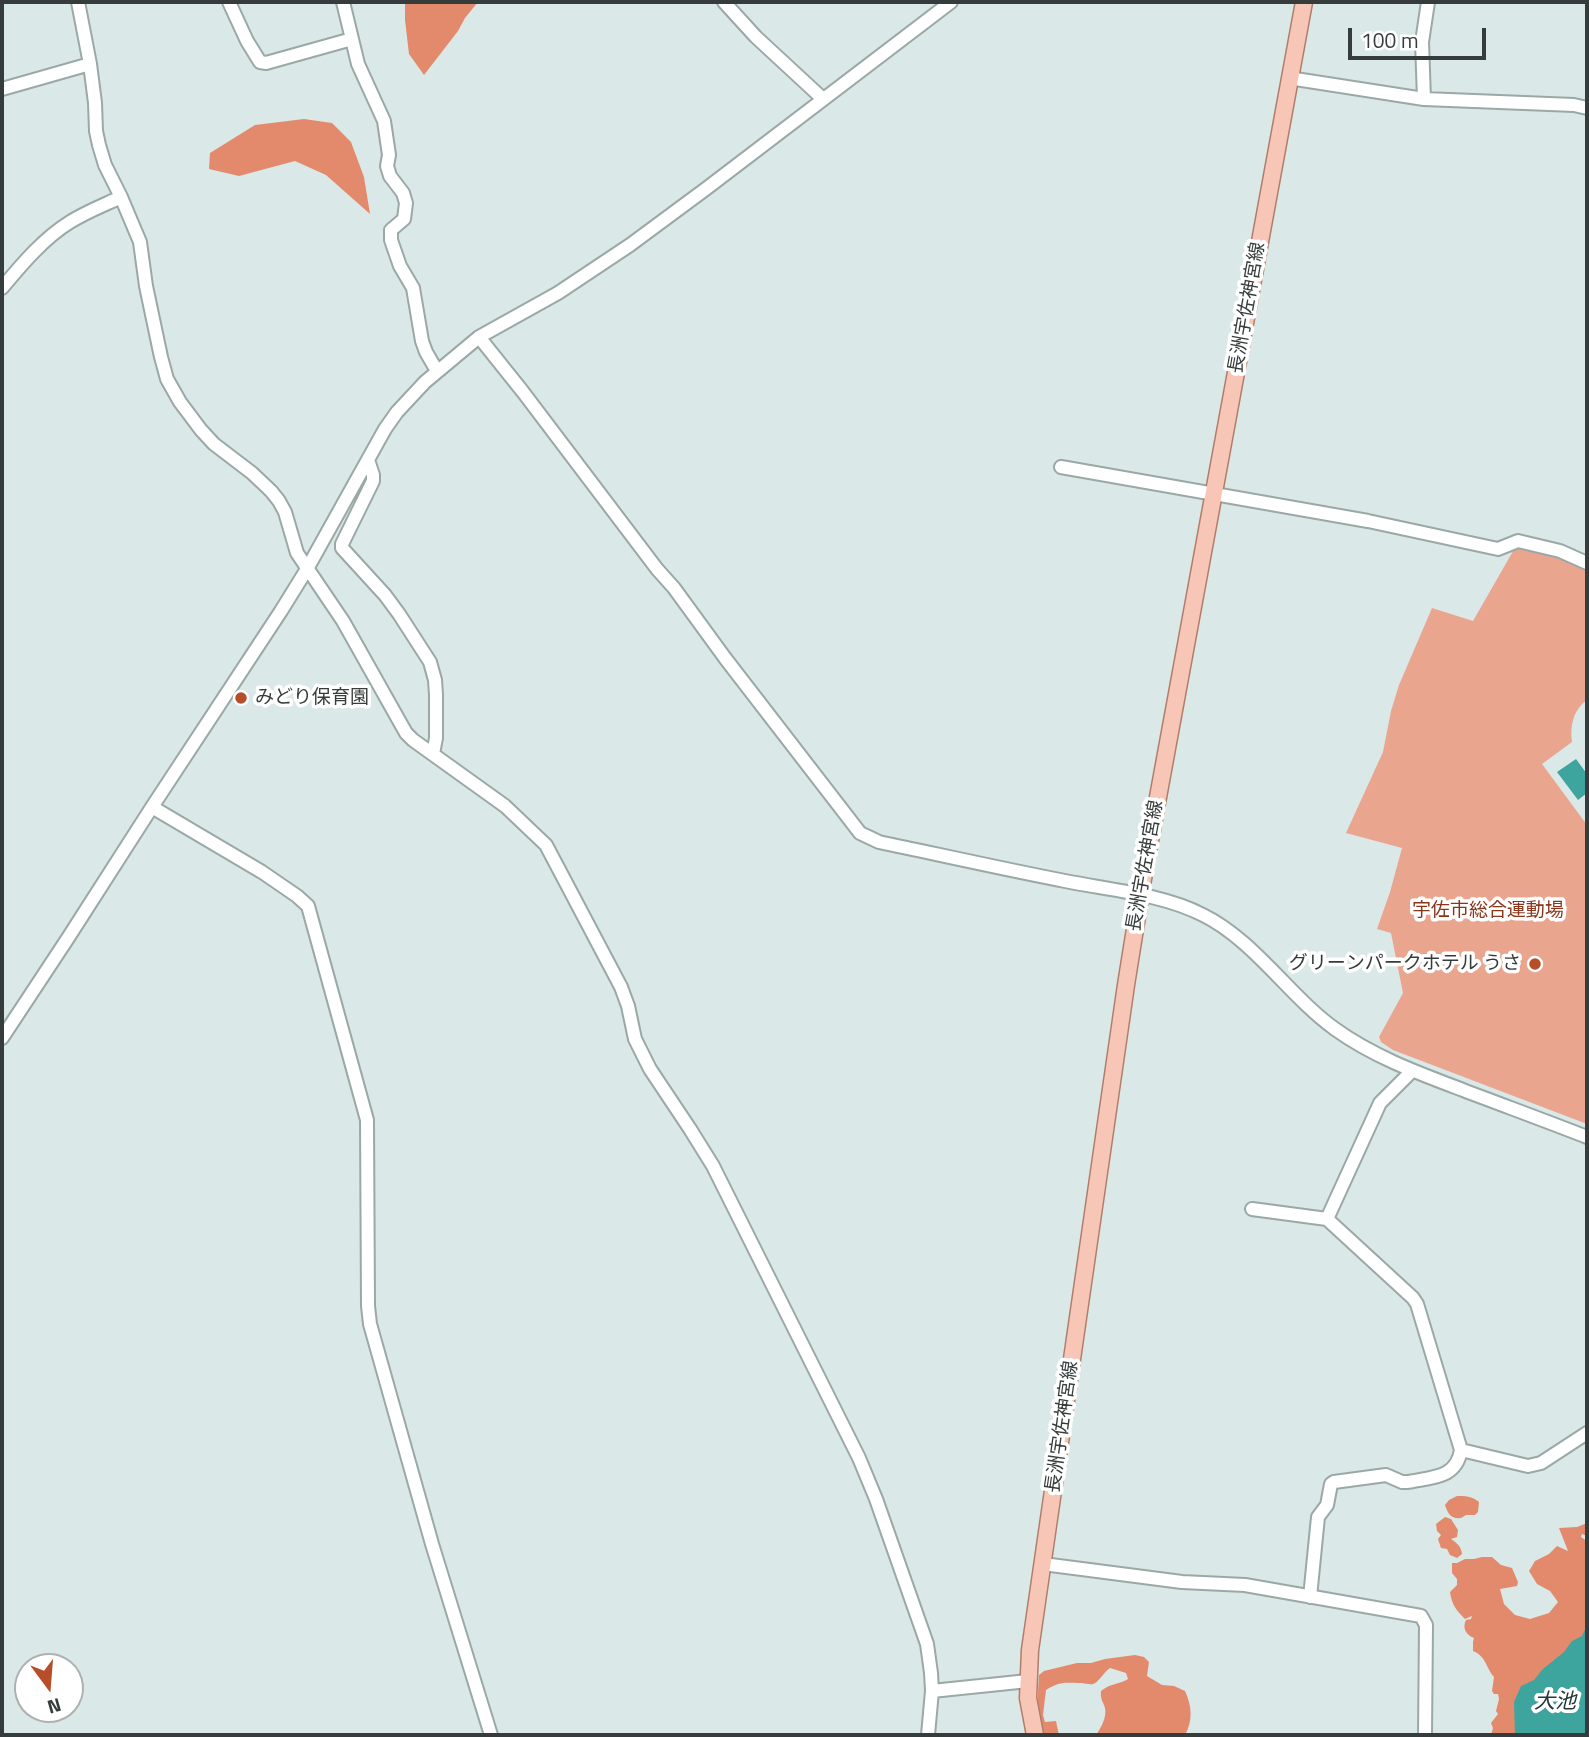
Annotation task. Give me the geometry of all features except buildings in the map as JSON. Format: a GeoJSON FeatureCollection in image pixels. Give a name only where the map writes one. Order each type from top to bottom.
{"type":"FeatureCollection","features":[{"type":"Feature","properties":{"kind":"main road","name":"長洲宇佐神宮線"},"geometry":{"type":"LineString","coordinates":[[1035,1735],[1028,1698],[1030,1650],[1126,985],[1304,2]]}},
{"type":"Feature","properties":{"kind":"street"},"geometry":{"type":"LineString","coordinates":[[78,2],[90,64],[99,145],[105,165],[140,242],[146,286],[167,379],[201,430],[252,473],[279,501],[297,553],[343,621],[402,727],[413,740],[505,806],[547,845],[621,987],[635,1039],[650,1069],[713,1167],[859,1458],[881,1510],[930,1658],[932,1691],[928,1735]]}},
{"type":"Feature","properties":{"kind":"street"},"geometry":{"type":"LineString","coordinates":[[229,2],[260,62],[267,63],[352,39]]}},
{"type":"Feature","properties":{"kind":"street"},"geometry":{"type":"LineString","coordinates":[[343,2],[358,64],[384,121],[390,176],[403,193],[406,203],[404,219],[391,230],[391,240],[400,266],[413,288],[422,341],[437,371]]}},
{"type":"Feature","properties":{"kind":"street"},"geometry":{"type":"LineString","coordinates":[[724,2],[756,37],[823,99]]}},
{"type":"Feature","properties":{"kind":"street"},"geometry":{"type":"LineString","coordinates":[[2,1038],[258,648],[307,569],[397,412],[437,371],[479,337],[586,276],[707,188],[951,2]]}},
{"type":"Feature","properties":{"kind":"street"},"geometry":{"type":"LineString","coordinates":[[1424,99],[1422,42],[1428,2]]}},
{"type":"Feature","properties":{"kind":"street"},"geometry":{"type":"LineString","coordinates":[[2,89],[90,64]]}},
{"type":"Feature","properties":{"kind":"street"},"geometry":{"type":"LineString","coordinates":[[1289,78],[1424,99],[1574,105],[1587,108]]}},
{"type":"Feature","properties":{"kind":"street"},"geometry":{"type":"LineString","coordinates":[[2,288],[59,230],[121,197]]}},
{"type":"Feature","properties":{"kind":"street"},"geometry":{"type":"LineString","coordinates":[[479,337],[860,833],[879,842],[1176,903],[1218,923],[1247,947],[1316,1014],[1377,1055],[1412,1071],[1587,1137]]}},
{"type":"Feature","properties":{"kind":"street"},"geometry":{"type":"LineString","coordinates":[[368,460],[373,481],[342,548],[385,595],[430,662],[436,695],[436,738],[433,754]]}},
{"type":"Feature","properties":{"kind":"street"},"geometry":{"type":"LineString","coordinates":[[1061,467],[1368,521],[1498,549],[1518,541],[1560,551],[1587,563]]}},
{"type":"Feature","properties":{"kind":"street"},"geometry":{"type":"LineString","coordinates":[[152,807],[262,872],[308,906],[367,1120],[370,1324],[432,1544],[491,1735]]}},
{"type":"Feature","properties":{"kind":"street"},"geometry":{"type":"LineString","coordinates":[[1327,1219],[1380,1103],[1412,1071]]}},
{"type":"Feature","properties":{"kind":"street"},"geometry":{"type":"LineString","coordinates":[[1252,1209],[1327,1219],[1408,1292],[1417,1304],[1461,1450],[1454,1468],[1444,1475],[1408,1482],[1386,1475],[1331,1483],[1327,1504],[1318,1517],[1310,1597]]}},
{"type":"Feature","properties":{"kind":"street"},"geometry":{"type":"LineString","coordinates":[[1461,1450],[1528,1466],[1541,1463],[1587,1433]]}},
{"type":"Feature","properties":{"kind":"street"},"geometry":{"type":"LineString","coordinates":[[1043,1564],[1175,1581],[1245,1585],[1421,1616],[1426,1625],[1425,1735]]}},
{"type":"Feature","properties":{"kind":"street"},"geometry":{"type":"LineString","coordinates":[[932,1691],[1028,1681]]}},
{"type":"Feature","properties":{"kind":"green space","name":"宇佐市総合運動場"},"geometry":{"type":"Polygon","coordinates":[[[1516,546],[1540,547],[1587,566],[1587,700],[1578,709],[1574,719],[1572,742],[1542,764],[1587,825],[1587,1124],[1393,1050],[1381,1042],[1379,1037],[1403,993],[1391,933],[1377,929],[1402,848],[1346,833],[1383,752],[1399,685],[1432,608],[1473,621],[1516,546]]]}},
{"type":"Feature","properties":{"kind":"shaded area"},"geometry":{"type":"Polygon","coordinates":[[[405,2],[478,2],[424,75],[409,54],[405,2]]]}},
{"type":"Feature","properties":{"kind":"shaded area"},"geometry":{"type":"Polygon","coordinates":[[[304,119],[332,123],[351,142],[364,177],[370,214],[326,175],[295,161],[239,176],[209,169],[210,153],[255,125],[304,119]]]}},
{"type":"Feature","properties":{"kind":"shaded area"},"geometry":{"type":"Polygon","coordinates":[[[1457,1496],[1471,1497],[1479,1502],[1478,1512],[1461,1518],[1450,1515],[1445,1505],[1457,1496]]]}},
{"type":"Feature","properties":{"kind":"shaded area"},"geometry":{"type":"Polygon","coordinates":[[[1445,1517],[1451,1519],[1458,1530],[1457,1537],[1451,1539],[1462,1554],[1457,1558],[1450,1555],[1447,1549],[1441,1548],[1438,1539],[1441,1535],[1436,1524],[1445,1517]]]}},
{"type":"Feature","properties":{"kind":"shaded area"},"geometry":{"type":"Polygon","coordinates":[[[1587,1523],[1587,1536],[1582,1534],[1581,1537],[1587,1541],[1587,1632],[1523,1735],[1491,1735],[1491,1723],[1498,1714],[1498,1694],[1492,1691],[1494,1677],[1483,1659],[1473,1651],[1474,1638],[1465,1628],[1466,1620],[1472,1616],[1465,1619],[1452,1600],[1450,1592],[1457,1585],[1457,1579],[1452,1573],[1452,1563],[1492,1557],[1501,1565],[1512,1568],[1518,1582],[1517,1586],[1500,1589],[1504,1604],[1515,1615],[1530,1619],[1549,1613],[1558,1602],[1550,1591],[1537,1584],[1529,1571],[1535,1561],[1549,1554],[1557,1546],[1568,1551],[1559,1528],[1577,1527],[1587,1523]]]}},
{"type":"Feature","properties":{"kind":"shaded area"},"geometry":{"type":"Polygon","coordinates":[[[1135,1655],[1144,1657],[1149,1662],[1147,1676],[1162,1685],[1185,1691],[1191,1713],[1185,1735],[1096,1735],[1105,1715],[1101,1691],[1128,1679],[1126,1673],[1110,1668],[1093,1684],[1063,1683],[1046,1690],[1043,1715],[1045,1722],[1056,1721],[1059,1735],[1044,1735],[1037,1709],[1039,1675],[1044,1671],[1077,1663],[1135,1655]]]}},
{"type":"Feature","properties":{"kind":"water"},"geometry":{"type":"Polygon","coordinates":[[[1576,759],[1587,774],[1587,793],[1578,800],[1557,772],[1576,759]]]}},
{"type":"Feature","properties":{"kind":"water","name":"大池"},"geometry":{"type":"Polygon","coordinates":[[[1587,1625],[1587,1735],[1515,1735],[1514,1702],[1521,1686],[1534,1680],[1572,1641],[1582,1636],[1587,1625]]]}},
{"type":"Feature","properties":{"kind":"place","name":"みどり保育園"},"geometry":{"type":"Point","coordinates":[241,698]}},
{"type":"Feature","properties":{"kind":"place","name":"グリーンパークホテル うさ"},"geometry":{"type":"Point","coordinates":[1535,964]}}]}
